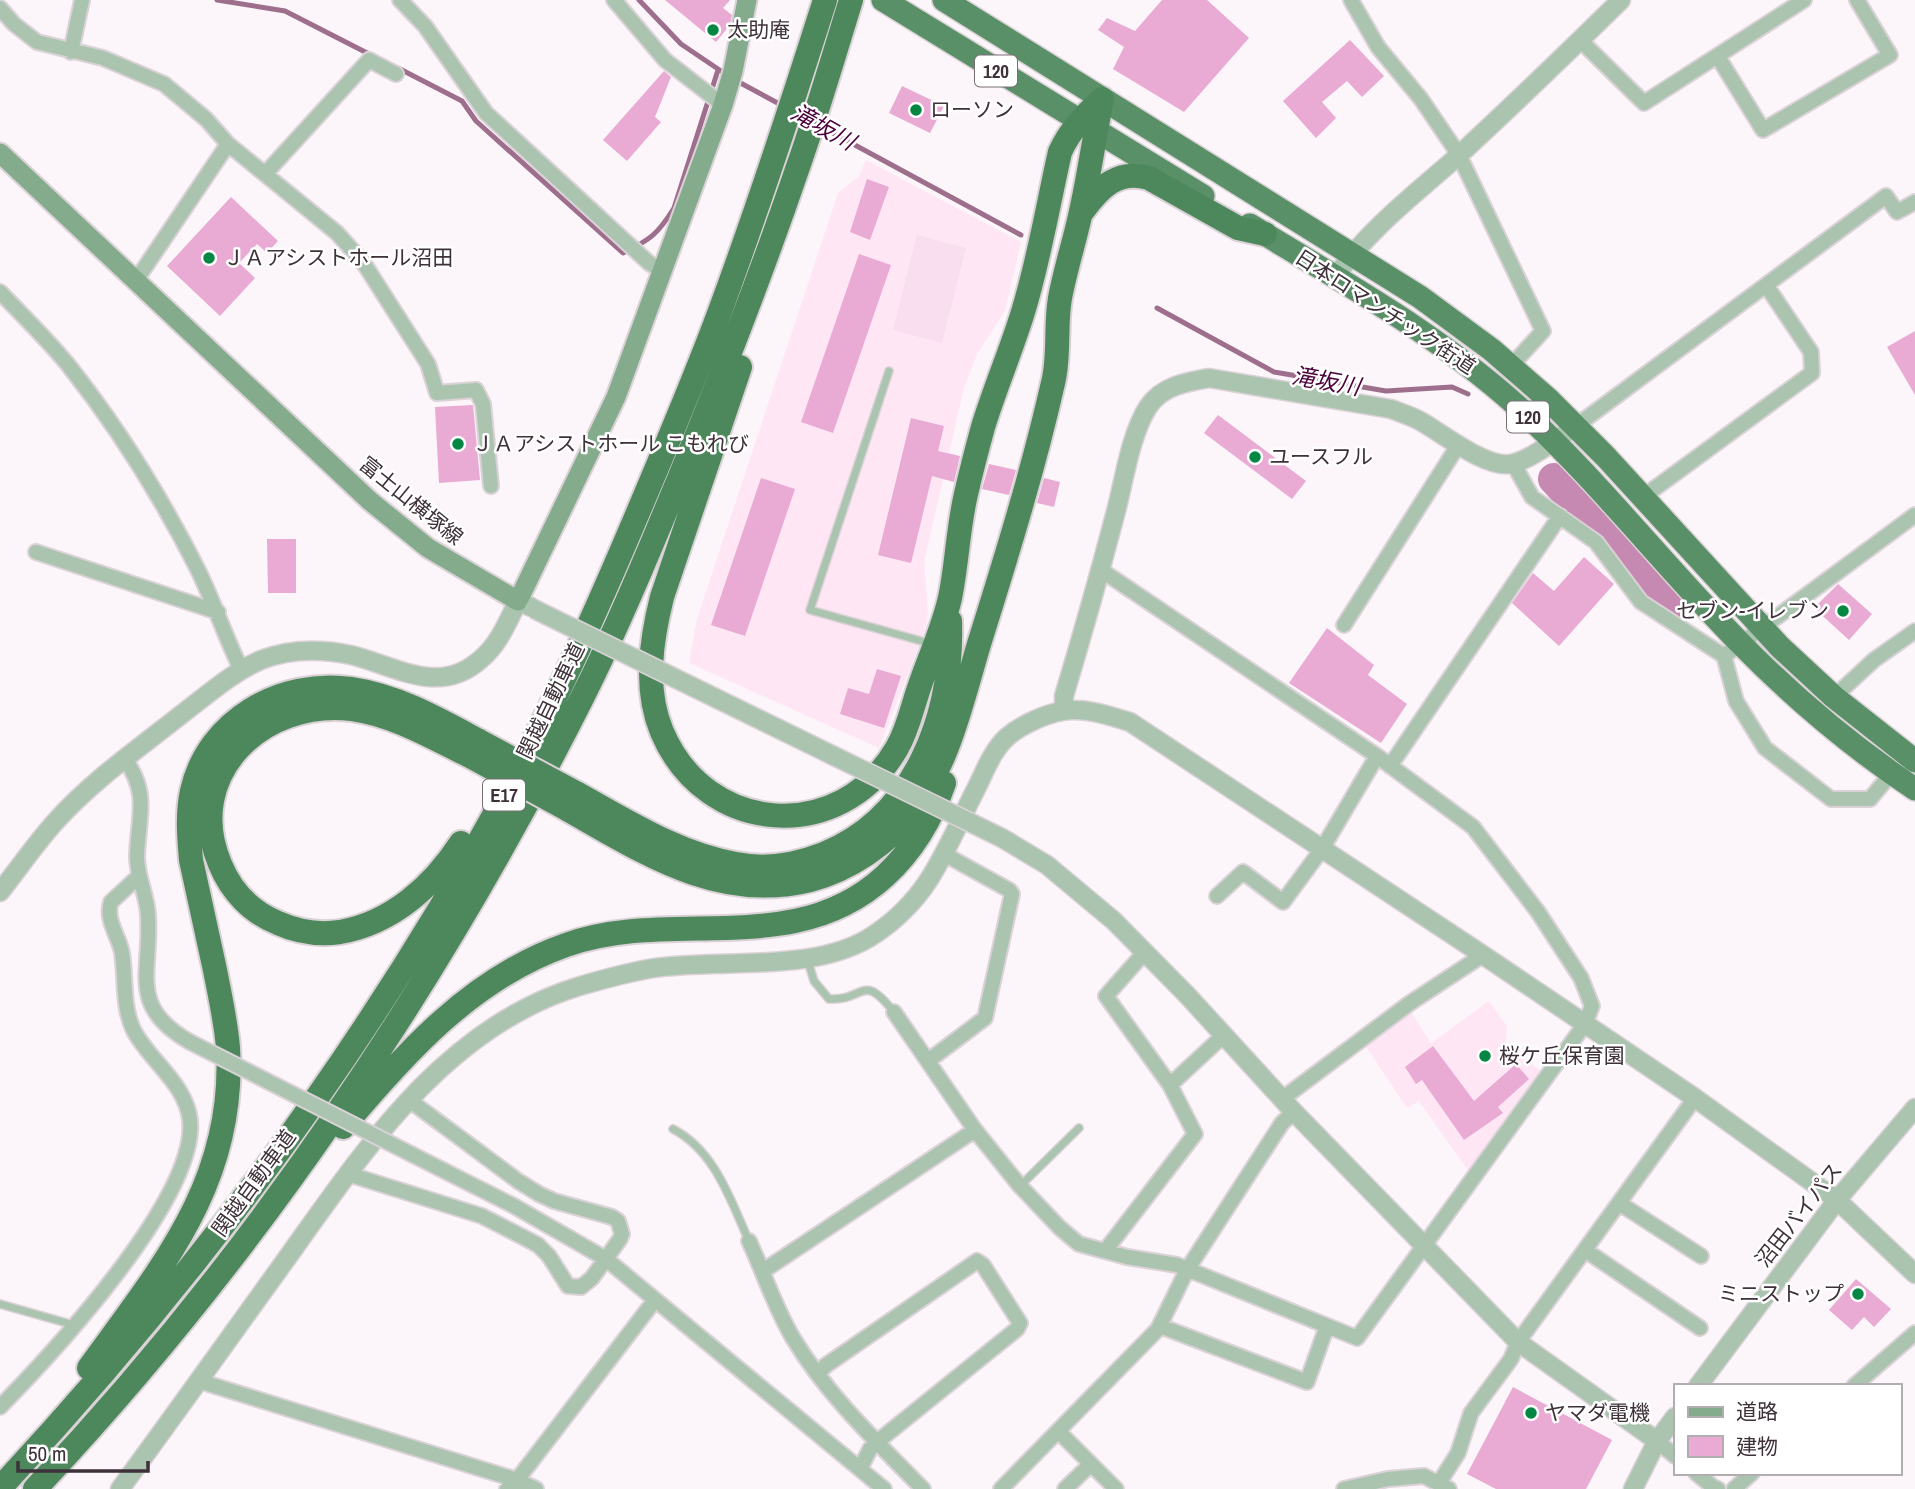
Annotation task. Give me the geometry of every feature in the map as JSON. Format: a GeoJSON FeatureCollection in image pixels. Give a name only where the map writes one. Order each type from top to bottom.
{"type":"FeatureCollection","features":[{"type":"Feature","properties":{"kind":"highway","name":"関越自動車道"},"geometry":{"type":"LineString","coordinates":[[0,1488],[144,1326],[266,1167],[373,1013],[507,791],[579,644],[670,437],[719,314],[770,171],[825,0]]}},
{"type":"Feature","properties":{"kind":"highway","name":"関越自動車道"},"geometry":{"type":"LineString","coordinates":[[35,1489],[167,1339],[255,1227],[397,1024],[528,803],[584,694],[639,574],[742,324],[800,163],[851,0]]}},
{"type":"Feature","properties":{"kind":"highway","name":"日本ロマンチック街道"},"geometry":{"type":"LineString","coordinates":[[883,0],[1336,276],[1417,328],[1472,368],[1553,441],[1732,649],[1891,774],[1915,789]]}},
{"type":"Feature","properties":{"kind":"highway","name":"日本ロマンチック街道"},"geometry":{"type":"LineString","coordinates":[[943,0],[1420,297],[1511,366],[1576,426],[1762,628],[1834,697],[1910,754]]}},
{"type":"Feature","properties":{"kind":"highway"},"geometry":{"type":"LineString","coordinates":[[571,801],[642,852],[701,877],[738,884],[763,885],[810,880],[833,872],[865,855],[895,830],[912,811],[939,765],[961,707],[1020,513],[1054,379],[1059,300],[1081,213],[1087,126],[1102,99]]}},
{"type":"Feature","properties":{"kind":"highway"},"geometry":{"type":"LineString","coordinates":[[800,163],[769,278],[662,597],[654,628],[652,656],[655,709],[662,732],[687,774],[714,797],[747,812],[769,816],[816,812],[837,804],[856,792],[887,763],[908,725],[943,646],[966,496],[983,427],[1023,311],[1060,152],[1067,137],[1087,126]]}},
{"type":"Feature","properties":{"kind":"highway"},"geometry":{"type":"LineString","coordinates":[[1081,213],[1103,186],[1121,176],[1137,174],[1149,178],[1238,229],[1265,234]]}},
{"type":"Feature","properties":{"kind":"highway"},"geometry":{"type":"LineString","coordinates":[[475,749],[366,712],[332,708],[286,715],[247,738],[222,771],[210,812],[213,843],[223,874],[234,891],[266,918],[307,932],[330,933],[351,930],[394,912],[434,878],[451,858],[491,793],[670,437]]}},
{"type":"Feature","properties":{"kind":"highway"},"geometry":{"type":"LineString","coordinates":[[0,1481],[89,1368],[160,1270],[184,1232],[211,1172],[219,1145],[227,1089],[228,1049],[224,1013],[188,836],[192,790],[199,768],[209,750],[236,720],[265,701],[283,694],[326,687],[349,689],[396,700],[475,749],[571,801],[658,838],[711,860],[762,867],[789,865],[839,848],[878,821],[895,803],[923,756],[940,707],[949,676],[943,646]]}},
{"type":"Feature","properties":{"kind":"highway"},"geometry":{"type":"LineString","coordinates":[[167,1339],[210,1293],[403,1057],[457,1008],[510,972],[565,945],[631,930],[755,927],[811,919],[836,909],[877,884],[907,852],[928,820],[950,765],[961,707]]}},
{"type":"Feature","properties":{"kind":"main road"},"geometry":{"type":"LineString","coordinates":[[526,605],[616,397],[664,272],[723,105],[747,0]]}},
{"type":"Feature","properties":{"kind":"main road","name":"富士山横塚線"},"geometry":{"type":"LineString","coordinates":[[0,153],[370,501],[402,528],[457,567],[526,605]]}},
{"type":"Feature","properties":{"kind":"street"},"geometry":{"type":"LineString","coordinates":[[72,52],[82,0]]}},
{"type":"Feature","properties":{"kind":"street"},"geometry":{"type":"LineString","coordinates":[[400,0],[425,26],[486,113],[649,263],[664,272]]}},
{"type":"Feature","properties":{"kind":"street"},"geometry":{"type":"LineString","coordinates":[[614,0],[665,60],[723,105]]}},
{"type":"Feature","properties":{"kind":"street"},"geometry":{"type":"LineString","coordinates":[[1351,0],[1378,47],[1421,99],[1459,155],[1543,331],[1511,366]]}},
{"type":"Feature","properties":{"kind":"street"},"geometry":{"type":"LineString","coordinates":[[1336,276],[1371,234],[1459,155],[1621,0]]}},
{"type":"Feature","properties":{"kind":"street"},"geometry":{"type":"LineString","coordinates":[[1580,40],[1644,103],[1804,0]]}},
{"type":"Feature","properties":{"kind":"street"},"geometry":{"type":"LineString","coordinates":[[1718,57],[1763,130],[1890,55],[1857,0]]}},
{"type":"Feature","properties":{"kind":"street"},"geometry":{"type":"LineString","coordinates":[[0,8],[14,24],[37,42],[103,58],[164,84],[206,119],[228,144],[337,233],[363,262],[428,364],[436,393],[476,390],[483,404],[491,486]]}},
{"type":"Feature","properties":{"kind":"street"},"geometry":{"type":"LineString","coordinates":[[265,174],[369,60],[396,74]]}},
{"type":"Feature","properties":{"kind":"street"},"geometry":{"type":"LineString","coordinates":[[135,282],[228,144]]}},
{"type":"Feature","properties":{"kind":"street"},"geometry":{"type":"LineString","coordinates":[[1065,710],[1064,696],[1101,570],[1136,435],[1149,407],[1164,391],[1182,382],[1209,378],[1391,409],[1419,420],[1495,463],[1513,463],[1524,459],[1576,426],[1886,196],[1897,212],[1915,202]]}},
{"type":"Feature","properties":{"kind":"street"},"geometry":{"type":"LineString","coordinates":[[1643,497],[1812,373],[1811,352],[1766,285]]}},
{"type":"Feature","properties":{"kind":"street"},"geometry":{"type":"LineString","coordinates":[[0,292],[68,365],[125,442],[197,567],[243,671]]}},
{"type":"Feature","properties":{"kind":"street"},"geometry":{"type":"LineString","coordinates":[[1344,625],[1460,444]]}},
{"type":"Feature","properties":{"kind":"street"},"geometry":{"type":"LineString","coordinates":[[1513,463],[1532,497],[1597,542],[1641,602],[1732,649]]}},
{"type":"Feature","properties":{"kind":"street"},"geometry":{"type":"LineString","coordinates":[[1732,649],[1915,515]]}},
{"type":"Feature","properties":{"kind":"street"},"geometry":{"type":"LineString","coordinates":[[1390,766],[1560,516]]}},
{"type":"Feature","properties":{"kind":"street"},"geometry":{"type":"LineString","coordinates":[[36,552],[218,612]]}},
{"type":"Feature","properties":{"kind":"street"},"geometry":{"type":"LineString","coordinates":[[894,1012],[975,1130],[1020,1186],[1079,1244],[1177,1265],[1357,1338],[1585,1024],[1592,1006],[1581,978],[1538,912],[1473,827],[1377,756],[1101,570]]}},
{"type":"Feature","properties":{"kind":"street"},"geometry":{"type":"LineString","coordinates":[[0,892],[55,821],[91,786],[211,692],[260,661],[277,655],[310,651],[350,655],[430,678],[455,674],[480,660],[526,605],[1002,838],[1047,864],[1114,920],[1288,1106],[1518,1342],[1674,1455]]}},
{"type":"Feature","properties":{"kind":"street"},"geometry":{"type":"LineString","coordinates":[[1834,697],[1874,660],[1915,631]]}},
{"type":"Feature","properties":{"kind":"street"},"geometry":{"type":"LineString","coordinates":[[1732,649],[1736,701],[1765,748],[1831,799],[1870,799],[1891,774]]}},
{"type":"Feature","properties":{"kind":"street"},"geometry":{"type":"LineString","coordinates":[[120,1489],[348,1174],[408,1100],[442,1065],[480,1035],[546,998],[608,978],[654,968],[806,958],[838,951],[874,936],[905,909],[944,854],[995,751],[1009,735],[1036,720],[1065,710],[1101,714],[1130,722],[1483,954],[1695,1098],[1837,1200],[1915,1274]]}},
{"type":"Feature","properties":{"kind":"street"},"geometry":{"type":"LineString","coordinates":[[1217,896],[1242,872],[1283,902],[1322,849],[1377,756]]}},
{"type":"Feature","properties":{"kind":"street"},"geometry":{"type":"LineString","coordinates":[[125,759],[140,787],[137,861],[149,919],[145,977],[152,1008],[169,1029],[526,1212],[606,1259],[884,1489]]}},
{"type":"Feature","properties":{"kind":"street"},"geometry":{"type":"LineString","coordinates":[[928,1061],[985,1018],[1012,894],[944,854]]}},
{"type":"Feature","properties":{"kind":"street"},"geometry":{"type":"LineString","coordinates":[[0,1407],[74,1325],[153,1225],[182,1165],[189,1139],[190,1118],[184,1101],[169,1076],[139,1040],[129,1019],[122,952],[110,917],[111,902],[139,876]]}},
{"type":"Feature","properties":{"kind":"street"},"geometry":{"type":"LineString","coordinates":[[1105,1251],[1195,1134],[1170,1085],[1106,996],[1145,952]]}},
{"type":"Feature","properties":{"kind":"street"},"geometry":{"type":"LineString","coordinates":[[1000,1489],[1160,1326],[1187,1270],[1282,1123],[1288,1106],[1390,1017],[1483,954]]}},
{"type":"Feature","properties":{"kind":"street"},"geometry":{"type":"LineString","coordinates":[[1170,1085],[1224,1035]]}},
{"type":"Feature","properties":{"kind":"street"},"geometry":{"type":"LineString","coordinates":[[1344,1489],[1388,1479],[1424,1476],[1444,1486],[1471,1413],[1511,1359],[1518,1342],[1695,1098]]}},
{"type":"Feature","properties":{"kind":"street"},"geometry":{"type":"LineString","coordinates":[[348,1174],[482,1216],[538,1245],[549,1256],[563,1280],[575,1288],[588,1283],[622,1234],[618,1221],[539,1194],[408,1100]]}},
{"type":"Feature","properties":{"kind":"street","name":"沼田バイパス"},"geometry":{"type":"LineString","coordinates":[[1700,1384],[1837,1200],[1915,1108]]}},
{"type":"Feature","properties":{"kind":"street"},"geometry":{"type":"LineString","coordinates":[[763,1271],[975,1130]]}},
{"type":"Feature","properties":{"kind":"street"},"geometry":{"type":"LineString","coordinates":[[1619,1203],[1701,1256]]}},
{"type":"Feature","properties":{"kind":"street"},"geometry":{"type":"LineString","coordinates":[[749,1241],[793,1337],[818,1374],[877,1442],[923,1489]]}},
{"type":"Feature","properties":{"kind":"street"},"geometry":{"type":"LineString","coordinates":[[1585,1250],[1700,1328]]}},
{"type":"Feature","properties":{"kind":"street"},"geometry":{"type":"LineString","coordinates":[[818,1374],[825,1366],[977,1261],[983,1265],[1020,1323],[1017,1329],[877,1442],[860,1469]]}},
{"type":"Feature","properties":{"kind":"street"},"geometry":{"type":"LineString","coordinates":[[512,1485],[655,1300]]}},
{"type":"Feature","properties":{"kind":"street"},"geometry":{"type":"LineString","coordinates":[[1160,1326],[1307,1382],[1326,1326]]}},
{"type":"Feature","properties":{"kind":"street"},"geometry":{"type":"LineString","coordinates":[[1856,1384],[1915,1334]]}},
{"type":"Feature","properties":{"kind":"street"},"geometry":{"type":"LineString","coordinates":[[199,1381],[512,1485],[536,1489]]}},
{"type":"Feature","properties":{"kind":"street"},"geometry":{"type":"LineString","coordinates":[[1633,1489],[1657,1441],[1674,1418]]}},
{"type":"Feature","properties":{"kind":"street"},"geometry":{"type":"LineString","coordinates":[[1058,1431],[1116,1489]]}},
{"type":"Feature","properties":{"kind":"street"},"geometry":{"type":"LineString","coordinates":[[1065,1489],[1091,1464]]}},
{"type":"Feature","properties":{"kind":"street"},"geometry":{"type":"LineString","coordinates":[[1698,1475],[1718,1489]]}},
{"type":"Feature","properties":{"kind":"street"},"geometry":{"type":"LineString","coordinates":[[1734,1489],[1750,1475]]}},
{"type":"Feature","properties":{"kind":"lane"},"geometry":{"type":"LineString","coordinates":[[889,371],[810,610],[943,646],[977,651]]}},
{"type":"Feature","properties":{"kind":"lane"},"geometry":{"type":"LineString","coordinates":[[1891,774],[1910,754]]}},
{"type":"Feature","properties":{"kind":"lane"},"geometry":{"type":"LineString","coordinates":[[806,958],[814,982],[829,999],[842,999],[865,989],[879,993],[894,1012]]}},
{"type":"Feature","properties":{"kind":"lane"},"geometry":{"type":"LineString","coordinates":[[1020,1186],[1079,1128]]}},
{"type":"Feature","properties":{"kind":"lane"},"geometry":{"type":"LineString","coordinates":[[673,1129],[687,1136],[708,1158],[749,1241]]}},
{"type":"Feature","properties":{"kind":"lane"},"geometry":{"type":"LineString","coordinates":[[0,1304],[74,1325]]}},
{"type":"Feature","properties":{"kind":"shaded area"},"geometry":{"type":"Polygon","coordinates":[[[866,160],[1021,242],[1005,311],[977,354],[964,388],[924,562],[928,613],[925,630],[879,748],[689,663],[697,619],[838,193],[859,176],[866,160]]]}},
{"type":"Feature","properties":{"kind":"shaded area"},"geometry":{"type":"Polygon","coordinates":[[[917,235],[966,248],[942,343],[893,330],[917,235]]]}},
{"type":"Feature","properties":{"kind":"shaded area"},"geometry":{"type":"Polygon","coordinates":[[[1489,1001],[1507,1026],[1506,1043],[1519,1056],[1543,1072],[1470,1173],[1419,1101],[1407,1108],[1363,1042],[1409,1009],[1431,1043],[1489,1001]]]}},
{"type":"Feature","properties":{"kind":"building","name":"太助庵"},"geometry":{"type":"Polygon","coordinates":[[[665,0],[730,0],[723,8],[732,15],[730,25],[716,42],[665,0]]]}},
{"type":"Feature","properties":{"kind":"building"},"geometry":{"type":"Polygon","coordinates":[[[1162,0],[1207,0],[1249,38],[1184,112],[1113,69],[1124,47],[1098,30],[1107,18],[1135,31],[1162,0]]]}},
{"type":"Feature","properties":{"kind":"building"},"geometry":{"type":"Polygon","coordinates":[[[1350,40],[1384,76],[1362,97],[1347,81],[1322,102],[1336,118],[1316,138],[1283,101],[1350,40]]]}},
{"type":"Feature","properties":{"kind":"building"},"geometry":{"type":"Polygon","coordinates":[[[664,71],[671,77],[655,117],[661,122],[627,161],[603,140],[664,71]]]}},
{"type":"Feature","properties":{"kind":"building","name":"ローソン"},"geometry":{"type":"Polygon","coordinates":[[[902,86],[944,106],[930,133],[889,113],[902,86]]]}},
{"type":"Feature","properties":{"kind":"building"},"geometry":{"type":"Polygon","coordinates":[[[867,179],[889,187],[870,240],[850,232],[867,179]]]}},
{"type":"Feature","properties":{"kind":"building","name":"ＪＡアシストホール沼田"},"geometry":{"type":"Polygon","coordinates":[[[231,197],[278,241],[267,253],[257,244],[239,263],[255,278],[220,316],[167,266],[231,197]]]}},
{"type":"Feature","properties":{"kind":"building"},"geometry":{"type":"Polygon","coordinates":[[[859,254],[891,265],[833,433],[801,422],[859,254]]]}},
{"type":"Feature","properties":{"kind":"building"},"geometry":{"type":"Polygon","coordinates":[[[1915,331],[1915,395],[1887,347],[1915,331]]]}},
{"type":"Feature","properties":{"kind":"building","name":"ＪＡアシストホール こもれび"},"geometry":{"type":"Polygon","coordinates":[[[473,405],[480,480],[439,483],[435,407],[473,405]]]}},
{"type":"Feature","properties":{"kind":"building","name":"ユースフル"},"geometry":{"type":"Polygon","coordinates":[[[1218,415],[1306,481],[1292,499],[1204,433],[1218,415]]]}},
{"type":"Feature","properties":{"kind":"building"},"geometry":{"type":"Polygon","coordinates":[[[911,418],[944,426],[938,451],[960,456],[954,482],[932,476],[911,563],[878,555],[911,418]]]}},
{"type":"Feature","properties":{"kind":"building"},"geometry":{"type":"Polygon","coordinates":[[[989,464],[1016,470],[1009,495],[982,489],[989,464]]]}},
{"type":"Feature","properties":{"kind":"building"},"geometry":{"type":"Polygon","coordinates":[[[761,478],[795,489],[745,636],[711,625],[761,478]]]}},
{"type":"Feature","properties":{"kind":"building"},"geometry":{"type":"Polygon","coordinates":[[[1044,478],[1060,482],[1054,507],[1037,503],[1044,478]]]}},
{"type":"Feature","properties":{"kind":"building"},"geometry":{"type":"Polygon","coordinates":[[[267,539],[296,539],[296,593],[268,593],[267,539]]]}},
{"type":"Feature","properties":{"kind":"building"},"geometry":{"type":"Polygon","coordinates":[[[1584,557],[1614,584],[1559,646],[1512,603],[1533,573],[1554,591],[1584,557]]]}},
{"type":"Feature","properties":{"kind":"building","name":"セブン-イレブン"},"geometry":{"type":"Polygon","coordinates":[[[1838,584],[1872,614],[1849,640],[1814,608],[1838,584]]]}},
{"type":"Feature","properties":{"kind":"building"},"geometry":{"type":"Polygon","coordinates":[[[1327,628],[1374,665],[1368,675],[1407,704],[1381,743],[1289,683],[1327,628]]]}},
{"type":"Feature","properties":{"kind":"building"},"geometry":{"type":"Polygon","coordinates":[[[877,669],[901,676],[884,728],[840,714],[848,688],[869,694],[877,669]]]}},
{"type":"Feature","properties":{"kind":"building"},"geometry":{"type":"Polygon","coordinates":[[[1433,1046],[1474,1101],[1516,1064],[1529,1079],[1498,1107],[1503,1113],[1464,1140],[1422,1080],[1416,1084],[1405,1067],[1433,1046]]]}},
{"type":"Feature","properties":{"kind":"building","name":"ミニストップ"},"geometry":{"type":"Polygon","coordinates":[[[1856,1279],[1891,1309],[1874,1327],[1864,1317],[1852,1330],[1829,1310],[1856,1279]]]}},
{"type":"Feature","properties":{"kind":"building","name":"ヤマダ電機"},"geometry":{"type":"Polygon","coordinates":[[[1513,1387],[1612,1440],[1586,1489],[1496,1489],[1467,1474],[1513,1387]]]}},
{"type":"Feature","properties":{"kind":"waterway"},"geometry":{"type":"LineString","coordinates":[[217,0],[285,11],[373,56]]}},
{"type":"Feature","properties":{"kind":"waterway","name":"滝坂川"},"geometry":{"type":"LineString","coordinates":[[639,0],[681,44],[721,71]]}},
{"type":"Feature","properties":{"kind":"waterway"},"geometry":{"type":"LineString","coordinates":[[398,68],[462,101],[476,121],[623,253],[653,235],[674,208],[718,70]]}},
{"type":"Feature","properties":{"kind":"waterway","name":"滝坂川"},"geometry":{"type":"LineString","coordinates":[[735,80],[785,107]]}},
{"type":"Feature","properties":{"kind":"waterway","name":"滝坂川"},"geometry":{"type":"LineString","coordinates":[[818,125],[1021,235]]}},
{"type":"Feature","properties":{"kind":"waterway","name":"滝坂川"},"geometry":{"type":"LineString","coordinates":[[1157,308],[1274,372],[1386,391],[1452,387],[1468,394]]}},
{"type":"Feature","properties":{"kind":"waterway","name":"滝坂川"},"geometry":{"type":"LineString","coordinates":[[1554,479],[1672,607]]}},
{"type":"Feature","properties":{"kind":"place","name":"太助庵"},"geometry":{"type":"Point","coordinates":[713,30]}},
{"type":"Feature","properties":{"kind":"place","name":"ローソン"},"geometry":{"type":"Point","coordinates":[916,110]}},
{"type":"Feature","properties":{"kind":"place","name":"ＪＡアシストホール沼田"},"geometry":{"type":"Point","coordinates":[209,258]}},
{"type":"Feature","properties":{"kind":"place","name":"ＪＡアシストホール こもれび"},"geometry":{"type":"Point","coordinates":[458,444]}},
{"type":"Feature","properties":{"kind":"place","name":"ユースフル"},"geometry":{"type":"Point","coordinates":[1255,457]}},
{"type":"Feature","properties":{"kind":"place","name":"セブン-イレブン"},"geometry":{"type":"Point","coordinates":[1843,611]}},
{"type":"Feature","properties":{"kind":"place","name":"桜ケ丘保育園"},"geometry":{"type":"Point","coordinates":[1485,1056]}},
{"type":"Feature","properties":{"kind":"place","name":"ミニストップ"},"geometry":{"type":"Point","coordinates":[1858,1294]}},
{"type":"Feature","properties":{"kind":"place","name":"ヤマダ電機"},"geometry":{"type":"Point","coordinates":[1531,1413]}}]}
